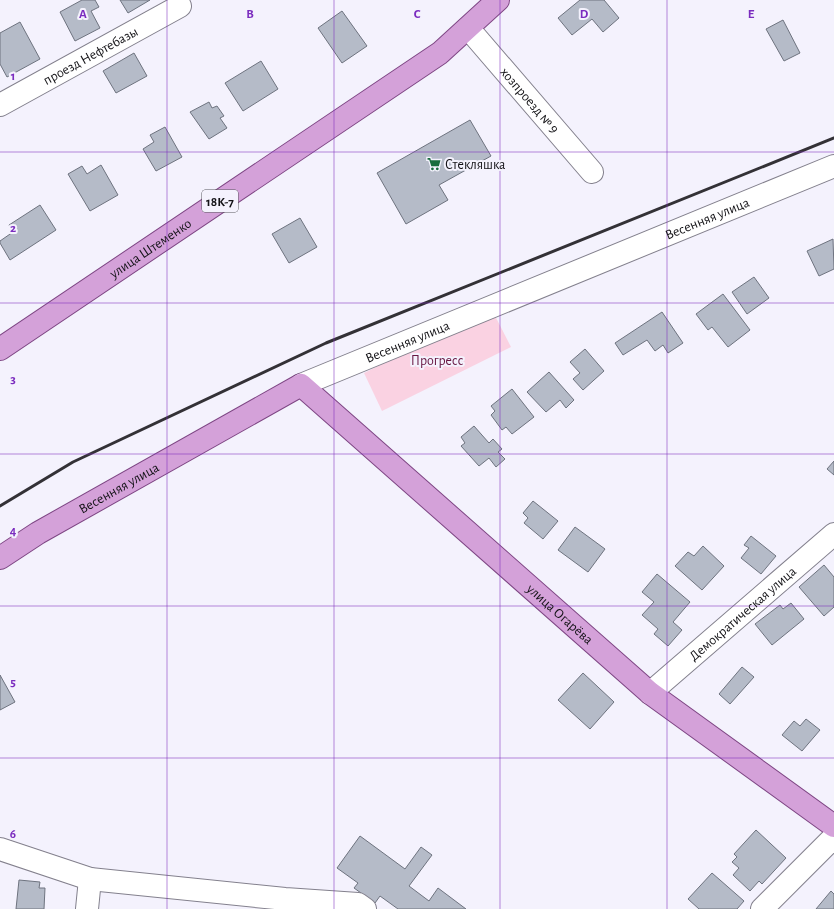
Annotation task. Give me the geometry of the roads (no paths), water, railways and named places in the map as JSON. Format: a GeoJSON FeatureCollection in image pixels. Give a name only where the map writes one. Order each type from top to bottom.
{"type":"FeatureCollection","features":[{"type":"Feature","properties":{"kind":"main road","name":"18К-7"},"geometry":{"type":"LineString","coordinates":[[468,28],[498,0]]}},
{"type":"Feature","properties":{"kind":"main road","name":"улица Штеменко"},"geometry":{"type":"LineString","coordinates":[[0,350],[440,53],[468,28]]}},
{"type":"Feature","properties":{"kind":"main road","name":"Весенняя улица"},"geometry":{"type":"LineString","coordinates":[[0,558],[38,533],[301,385]]}},
{"type":"Feature","properties":{"kind":"main road","name":"улица Огарёва"},"geometry":{"type":"LineString","coordinates":[[301,385],[650,693],[834,826]]}},
{"type":"Feature","properties":{"kind":"street","name":"проезд Нефтебазы"},"geometry":{"type":"LineString","coordinates":[[0,105],[180,6]]}},
{"type":"Feature","properties":{"kind":"street","name":"хозпроезд № 9"},"geometry":{"type":"LineString","coordinates":[[468,28],[592,172]]}},
{"type":"Feature","properties":{"kind":"street","name":"Весенняя улица"},"geometry":{"type":"LineString","coordinates":[[301,385],[834,166]]}},
{"type":"Feature","properties":{"kind":"street","name":"Демократическая улица"},"geometry":{"type":"LineString","coordinates":[[650,693],[834,534]]}},
{"type":"Feature","properties":{"kind":"street"},"geometry":{"type":"LineString","coordinates":[[762,909],[834,837]]}},
{"type":"Feature","properties":{"kind":"street"},"geometry":{"type":"LineString","coordinates":[[0,848],[90,879],[284,904],[358,904],[365,909]]}},
{"type":"Feature","properties":{"kind":"street"},"geometry":{"type":"LineString","coordinates":[[86,909],[90,879]]}},
{"type":"Feature","properties":{"kind":"railway"},"geometry":{"type":"LineString","coordinates":[[0,506],[73,462],[326,343],[834,138]]}},
{"type":"Feature","properties":{"kind":"place","name":"Стекляшка"},"geometry":{"type":"Point","coordinates":[434,164]}},
{"type":"Feature","properties":{"kind":"park label","name":"Прогресс"},"geometry":{"type":"Point","coordinates":[437,360]}}]}
